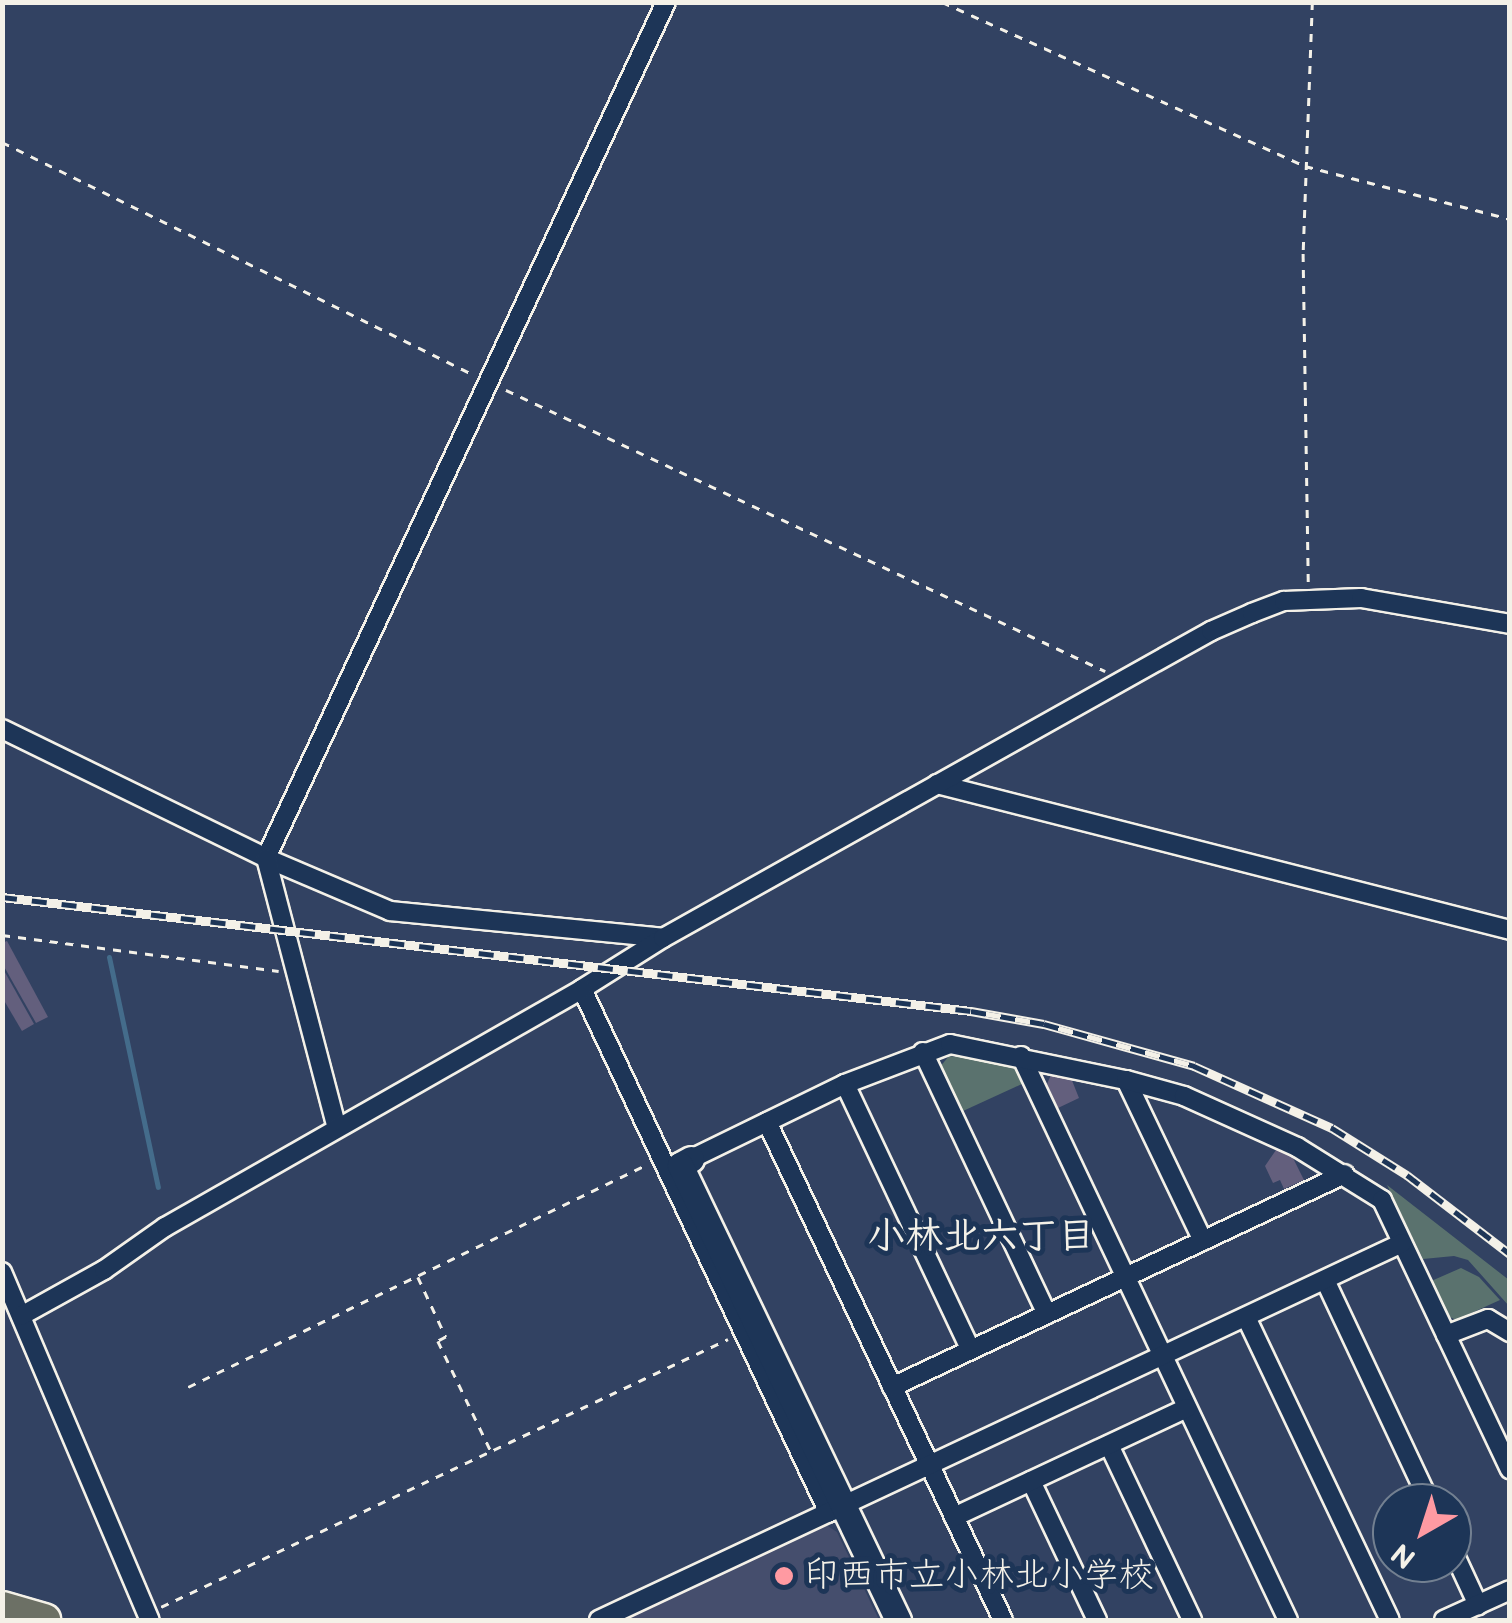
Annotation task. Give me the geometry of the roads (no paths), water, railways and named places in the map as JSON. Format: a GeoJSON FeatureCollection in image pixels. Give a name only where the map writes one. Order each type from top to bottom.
{"type":"FeatureCollection","features":[{"type":"Feature","properties":{"kind":"highway"},"geometry":{"type":"LineString","coordinates":[[2,1608],[44,1620]]}},
{"type":"Feature","properties":{"kind":"street"},"geometry":{"type":"LineString","coordinates":[[337,1128],[266,858],[666,2]]}},
{"type":"Feature","properties":{"kind":"street"},"geometry":{"type":"LineString","coordinates":[[21,1316],[663,938],[1252,612],[1308,599],[1376,600],[1510,624]]}},
{"type":"Feature","properties":{"kind":"street"},"geometry":{"type":"LineString","coordinates":[[2,729],[266,858],[390,911],[663,938]]}},
{"type":"Feature","properties":{"kind":"street"},"geometry":{"type":"LineString","coordinates":[[938,784],[1510,930]]}},
{"type":"Feature","properties":{"kind":"street"},"geometry":{"type":"LineString","coordinates":[[582,989],[744,1331],[898,1620]]}},
{"type":"Feature","properties":{"kind":"street"},"geometry":{"type":"LineString","coordinates":[[836,1509],[680,1165],[844,1084],[950,1044],[1021,1056],[1184,1096],[1297,1146],[1382,1200],[1510,1469]]}},
{"type":"Feature","properties":{"kind":"street"},"geometry":{"type":"LineString","coordinates":[[923,1052],[1047,1314]]}},
{"type":"Feature","properties":{"kind":"street"},"geometry":{"type":"LineString","coordinates":[[1021,1056],[1288,1620]]}},
{"type":"Feature","properties":{"kind":"street"},"geometry":{"type":"LineString","coordinates":[[1126,1080],[1203,1241]]}},
{"type":"Feature","properties":{"kind":"street"},"geometry":{"type":"LineString","coordinates":[[844,1084],[971,1350]]}},
{"type":"Feature","properties":{"kind":"street"},"geometry":{"type":"LineString","coordinates":[[767,1122],[1003,1620]]}},
{"type":"Feature","properties":{"kind":"street"},"geometry":{"type":"LineString","coordinates":[[892,1387],[1344,1174]]}},
{"type":"Feature","properties":{"kind":"street"},"geometry":{"type":"LineString","coordinates":[[599,1620],[1402,1243]]}},
{"type":"Feature","properties":{"kind":"street"},"geometry":{"type":"LineString","coordinates":[[2,1272],[148,1617]]}},
{"type":"Feature","properties":{"kind":"street"},"geometry":{"type":"LineString","coordinates":[[1324,1280],[1420,1483]]}},
{"type":"Feature","properties":{"kind":"street"},"geometry":{"type":"LineString","coordinates":[[1246,1316],[1390,1620]]}},
{"type":"Feature","properties":{"kind":"street"},"geometry":{"type":"LineString","coordinates":[[1446,1335],[1488,1319],[1510,1332]]}},
{"type":"Feature","properties":{"kind":"street"},"geometry":{"type":"LineString","coordinates":[[954,1517],[1188,1408]]}},
{"type":"Feature","properties":{"kind":"street"},"geometry":{"type":"LineString","coordinates":[[1109,1444],[1192,1620]]}},
{"type":"Feature","properties":{"kind":"street"},"geometry":{"type":"LineString","coordinates":[[1031,1481],[1098,1620]]}},
{"type":"Feature","properties":{"kind":"street"},"geometry":{"type":"LineString","coordinates":[[1468,1583],[1478,1604]]}},
{"type":"Feature","properties":{"kind":"street"},"geometry":{"type":"LineString","coordinates":[[1444,1620],[1510,1590]]}},
{"type":"Feature","properties":{"kind":"waterway"},"geometry":{"type":"LineString","coordinates":[[109,957],[158,1187]]}},
{"type":"Feature","properties":{"kind":"railway"},"geometry":{"type":"LineString","coordinates":[[2,897],[971,1011],[1044,1024],[1194,1066],[1332,1128],[1407,1175],[1510,1254]]}},
{"type":"Feature","properties":{"kind":"place","name":"印西市立小林北小学校"},"geometry":{"type":"Point","coordinates":[784,1576]}},
{"type":"Feature","properties":{"kind":"district","name":"小林北六丁目"},"geometry":{"type":"Point","coordinates":[981,1237]}}]}
